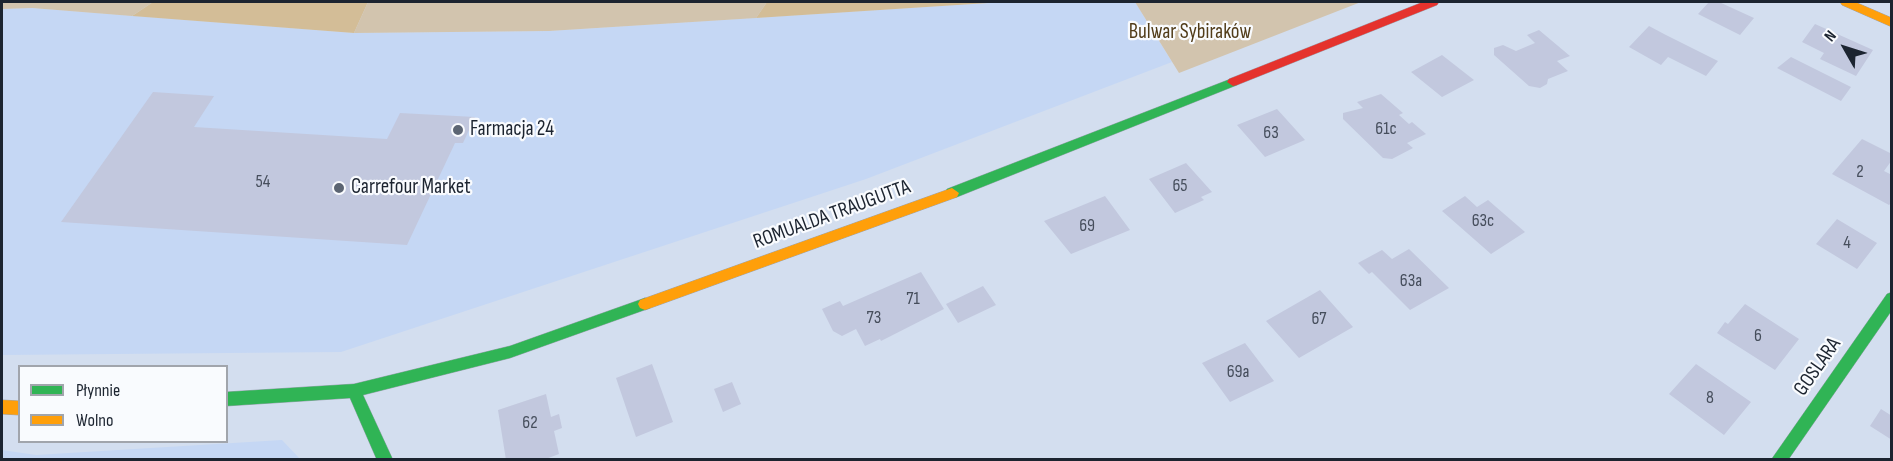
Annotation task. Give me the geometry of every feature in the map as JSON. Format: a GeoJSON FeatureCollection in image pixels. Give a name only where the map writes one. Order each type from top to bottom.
{"type":"FeatureCollection","features":[{"type":"Feature","properties":{"kind":"street","name":"ROMUALDA TRAUGUTTA"},"geometry":{"type":"LineString","coordinates":[[228,399],[354,391],[510,352],[907,211],[1433,2]]}},
{"type":"Feature","properties":{"kind":"street"},"geometry":{"type":"LineString","coordinates":[[1846,2],[1892,23]]}},
{"type":"Feature","properties":{"kind":"street","name":"GOSLARA"},"geometry":{"type":"LineString","coordinates":[[1779,459],[1892,298]]}},
{"type":"Feature","properties":{"kind":"street"},"geometry":{"type":"LineString","coordinates":[[354,391],[385,459]]}},
{"type":"Feature","properties":{"kind":"street"},"geometry":{"type":"LineString","coordinates":[[2,407],[18,408]]}},
{"type":"Feature","properties":{"kind":"shaded area"},"geometry":{"type":"Polygon","coordinates":[[[153,2],[368,2],[354,33],[132,16],[153,2]]]}},
{"type":"Feature","properties":{"kind":"shaded area"},"geometry":{"type":"Polygon","coordinates":[[[767,2],[1004,2],[756,18],[767,2]]]}},
{"type":"Feature","properties":{"kind":"shaded area"},"geometry":{"type":"Polygon","coordinates":[[[1004,2],[1135,2],[1172,62],[866,179],[341,352],[2,355],[2,9],[32,8],[354,33],[549,31],[1004,2]]]}},
{"type":"Feature","properties":{"kind":"shaded area"},"geometry":{"type":"Polygon","coordinates":[[[282,440],[300,459],[2,459],[2,450],[36,455],[282,440]]]}},
{"type":"Feature","properties":{"kind":"green space"},"geometry":{"type":"Polygon","coordinates":[[[2,2],[153,2],[132,16],[32,8],[2,9],[2,2]]]}},
{"type":"Feature","properties":{"kind":"green space"},"geometry":{"type":"Polygon","coordinates":[[[368,2],[767,2],[756,18],[549,31],[354,33],[368,2]]]}},
{"type":"Feature","properties":{"kind":"green space","name":"Bulwar Sybiraków"},"geometry":{"type":"Polygon","coordinates":[[[1135,2],[1361,2],[1179,73],[1135,2]]]}},
{"type":"Feature","properties":{"kind":"building"},"geometry":{"type":"Polygon","coordinates":[[[1709,2],[1719,2],[1754,18],[1740,35],[1698,14],[1709,2]]]}},
{"type":"Feature","properties":{"kind":"building"},"geometry":{"type":"Polygon","coordinates":[[[1815,24],[1873,50],[1856,76],[1820,59],[1824,53],[1802,42],[1815,24]]]}},
{"type":"Feature","properties":{"kind":"building"},"geometry":{"type":"Polygon","coordinates":[[[1649,26],[1718,61],[1706,76],[1668,57],[1661,65],[1629,47],[1649,26]]]}},
{"type":"Feature","properties":{"kind":"building"},"geometry":{"type":"Polygon","coordinates":[[[1539,30],[1570,56],[1557,61],[1568,71],[1548,79],[1547,84],[1540,88],[1529,86],[1494,55],[1494,48],[1503,45],[1516,51],[1535,43],[1527,35],[1539,30]]]}},
{"type":"Feature","properties":{"kind":"building"},"geometry":{"type":"Polygon","coordinates":[[[1442,55],[1474,80],[1442,97],[1411,72],[1442,55]]]}},
{"type":"Feature","properties":{"kind":"building"},"geometry":{"type":"Polygon","coordinates":[[[1791,57],[1851,87],[1841,101],[1777,68],[1791,57]]]}},
{"type":"Feature","properties":{"kind":"building"},"geometry":{"type":"Polygon","coordinates":[[[153,92],[214,96],[194,127],[387,139],[400,113],[475,117],[463,143],[455,143],[407,245],[61,222],[153,92]]]}},
{"type":"Feature","properties":{"kind":"building"},"geometry":{"type":"Polygon","coordinates":[[[1381,94],[1403,113],[1399,115],[1409,124],[1412,122],[1426,134],[1407,143],[1413,148],[1392,159],[1383,158],[1343,119],[1343,113],[1363,108],[1357,102],[1381,94]]]}},
{"type":"Feature","properties":{"kind":"building"},"geometry":{"type":"Polygon","coordinates":[[[1277,109],[1305,140],[1265,157],[1237,125],[1277,109]]]}},
{"type":"Feature","properties":{"kind":"building"},"geometry":{"type":"Polygon","coordinates":[[[1862,139],[1892,154],[1892,160],[1884,171],[1892,175],[1892,202],[1889,205],[1832,174],[1862,139]]]}},
{"type":"Feature","properties":{"kind":"building"},"geometry":{"type":"Polygon","coordinates":[[[1186,163],[1212,192],[1201,197],[1204,200],[1175,213],[1149,179],[1186,163]]]}},
{"type":"Feature","properties":{"kind":"building"},"geometry":{"type":"Polygon","coordinates":[[[1105,196],[1130,230],[1071,254],[1044,221],[1105,196]]]}},
{"type":"Feature","properties":{"kind":"building"},"geometry":{"type":"Polygon","coordinates":[[[1465,196],[1477,207],[1488,200],[1525,232],[1491,254],[1442,211],[1465,196]]]}},
{"type":"Feature","properties":{"kind":"building"},"geometry":{"type":"Polygon","coordinates":[[[1837,219],[1877,243],[1857,269],[1816,244],[1837,219]]]}},
{"type":"Feature","properties":{"kind":"building"},"geometry":{"type":"Polygon","coordinates":[[[1409,249],[1449,288],[1410,310],[1372,272],[1369,274],[1358,263],[1382,250],[1392,259],[1409,249]]]}},
{"type":"Feature","properties":{"kind":"building"},"geometry":{"type":"Polygon","coordinates":[[[921,272],[944,309],[881,341],[880,339],[865,346],[856,329],[842,336],[833,331],[822,309],[840,301],[843,306],[921,272]]]}},
{"type":"Feature","properties":{"kind":"building"},"geometry":{"type":"Polygon","coordinates":[[[983,286],[996,305],[958,323],[946,304],[983,286]]]}},
{"type":"Feature","properties":{"kind":"building"},"geometry":{"type":"Polygon","coordinates":[[[1320,290],[1353,327],[1299,358],[1266,321],[1320,290]]]}},
{"type":"Feature","properties":{"kind":"building"},"geometry":{"type":"Polygon","coordinates":[[[1745,304],[1799,339],[1775,370],[1717,333],[1725,322],[1728,324],[1745,304]]]}},
{"type":"Feature","properties":{"kind":"building"},"geometry":{"type":"Polygon","coordinates":[[[1245,343],[1274,381],[1230,402],[1202,363],[1245,343]]]}},
{"type":"Feature","properties":{"kind":"building"},"geometry":{"type":"Polygon","coordinates":[[[652,364],[673,422],[636,437],[616,378],[652,364]]]}},
{"type":"Feature","properties":{"kind":"building"},"geometry":{"type":"Polygon","coordinates":[[[1696,364],[1751,402],[1724,435],[1669,394],[1696,364]]]}},
{"type":"Feature","properties":{"kind":"building"},"geometry":{"type":"Polygon","coordinates":[[[732,382],[741,404],[723,412],[714,389],[732,382]]]}},
{"type":"Feature","properties":{"kind":"building"},"geometry":{"type":"Polygon","coordinates":[[[546,394],[551,417],[559,414],[562,428],[554,431],[559,454],[543,460],[506,460],[498,410],[546,394]]]}},
{"type":"Feature","properties":{"kind":"building"},"geometry":{"type":"Polygon","coordinates":[[[1881,409],[1892,416],[1892,440],[1870,426],[1881,409]]]}},
{"type":"Feature","properties":{"kind":"traffic: fast"},"geometry":{"type":"LineString","coordinates":[[952,193],[1233,82]]}},
{"type":"Feature","properties":{"kind":"traffic: fast"},"geometry":{"type":"LineString","coordinates":[[1779,460],[1892,298]]}},
{"type":"Feature","properties":{"kind":"traffic: fast"},"geometry":{"type":"LineString","coordinates":[[228,399],[354,391],[510,352],[645,304]]}},
{"type":"Feature","properties":{"kind":"traffic: fast"},"geometry":{"type":"LineString","coordinates":[[354,391],[385,460]]}},
{"type":"Feature","properties":{"kind":"traffic: slow"},"geometry":{"type":"LineString","coordinates":[[1846,2],[1892,23]]}},
{"type":"Feature","properties":{"kind":"traffic: slow"},"geometry":{"type":"LineString","coordinates":[[645,304],[952,193]]}},
{"type":"Feature","properties":{"kind":"traffic: slow"},"geometry":{"type":"LineString","coordinates":[[2,407],[18,408]]}},
{"type":"Feature","properties":{"kind":"traffic: jam"},"geometry":{"type":"LineString","coordinates":[[1233,82],[1433,2]]}},
{"type":"Feature","properties":{"kind":"place","name":"Farmacja 24"},"geometry":{"type":"Point","coordinates":[458,130]}},
{"type":"Feature","properties":{"kind":"place","name":"Carrefour Market"},"geometry":{"type":"Point","coordinates":[339,188]}}]}
